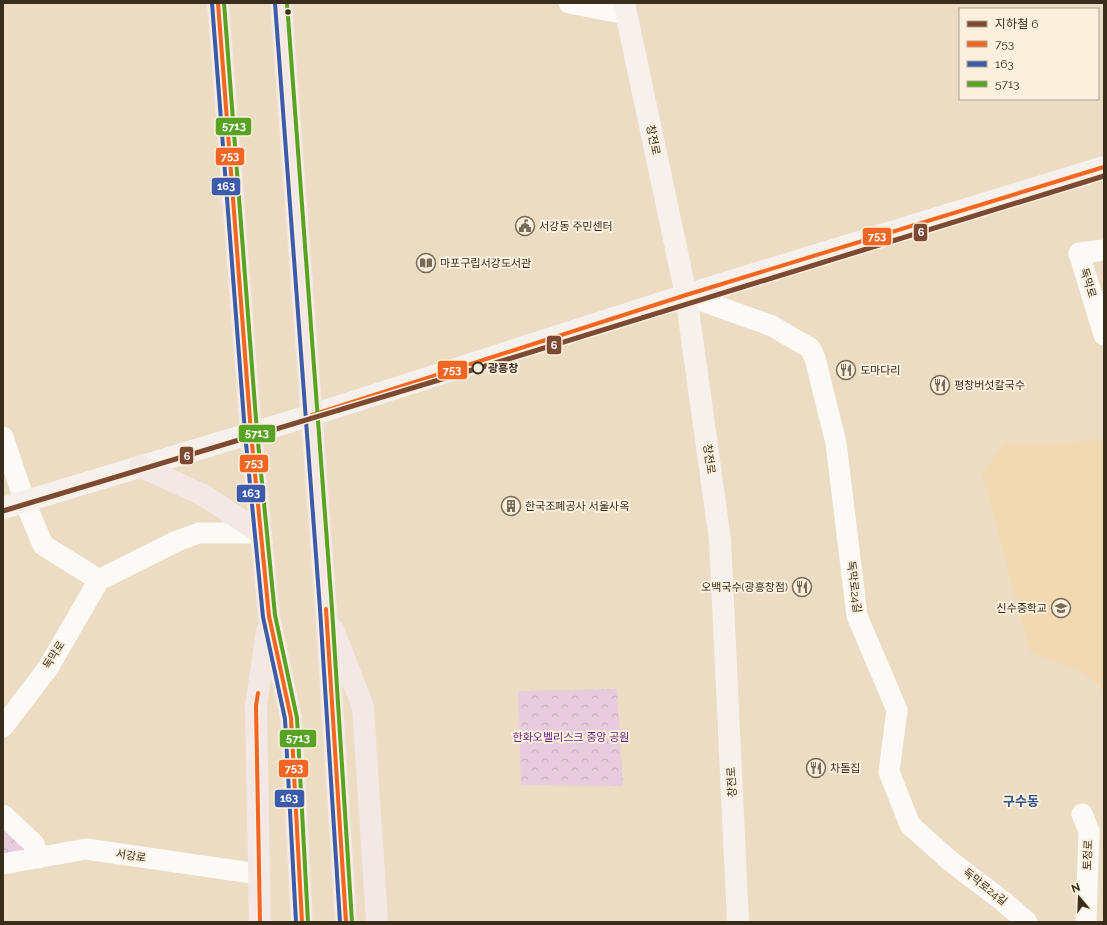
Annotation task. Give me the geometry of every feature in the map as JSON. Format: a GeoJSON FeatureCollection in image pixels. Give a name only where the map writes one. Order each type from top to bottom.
{"type":"FeatureCollection","features":[{"type":"Feature","properties":{"kind":"main road"},"geometry":{"type":"LineString","coordinates":[[218,3],[251,433],[269,616],[291,718],[302,922]]}},
{"type":"Feature","properties":{"kind":"main road"},"geometry":{"type":"LineString","coordinates":[[281,3],[326,609],[346,922]]}},
{"type":"Feature","properties":{"kind":"main road","name":"창전로"},"geometry":{"type":"LineString","coordinates":[[625,9],[686,295],[720,540],[738,922]]}},
{"type":"Feature","properties":{"kind":"main road"},"geometry":{"type":"LineString","coordinates":[[3,508],[312,415],[686,295],[1104,167]]}},
{"type":"Feature","properties":{"kind":"main road"},"geometry":{"type":"LineString","coordinates":[[140,466],[204,496],[261,533]]}},
{"type":"Feature","properties":{"kind":"main road"},"geometry":{"type":"LineString","coordinates":[[326,609],[363,707],[377,922]]}},
{"type":"Feature","properties":{"kind":"main road"},"geometry":{"type":"LineString","coordinates":[[260,922],[256,706],[269,616]]}},
{"type":"Feature","properties":{"kind":"street"},"geometry":{"type":"LineString","coordinates":[[569,3],[625,9]]}},
{"type":"Feature","properties":{"kind":"street","name":"독막로"},"geometry":{"type":"LineString","coordinates":[[1104,250],[1079,254],[1104,335]]}},
{"type":"Feature","properties":{"kind":"street","name":"독막로24길"},"geometry":{"type":"LineString","coordinates":[[686,295],[772,326],[810,348],[815,358],[836,443],[857,616],[897,710],[889,772],[910,825],[949,860],[1004,902],[1027,922]]}},
{"type":"Feature","properties":{"kind":"street"},"geometry":{"type":"LineString","coordinates":[[3,437],[25,502],[43,545],[99,580],[177,541],[199,533],[261,533]]}},
{"type":"Feature","properties":{"kind":"street","name":"독막로"},"geometry":{"type":"LineString","coordinates":[[3,727],[48,668],[99,580]]}},
{"type":"Feature","properties":{"kind":"street","name":"토정로"},"geometry":{"type":"LineString","coordinates":[[1082,814],[1089,832],[1086,922]]}},
{"type":"Feature","properties":{"kind":"street"},"geometry":{"type":"LineString","coordinates":[[3,816],[34,844],[39,858]]}},
{"type":"Feature","properties":{"kind":"street","name":"서강로"},"geometry":{"type":"LineString","coordinates":[[3,864],[86,849],[259,874]]}},
{"type":"Feature","properties":{"kind":"shaded area","name":"신수중학교"},"geometry":{"type":"Polygon","coordinates":[[[1104,439],[1104,690],[1084,673],[1030,652],[982,472],[1005,444],[1057,444],[1104,439]]]}},
{"type":"Feature","properties":{"kind":"green space","name":"한화오벨리스크 중앙 공원"},"geometry":{"type":"Polygon","coordinates":[[[617,689],[623,786],[521,785],[518,691],[617,689]]]}},
{"type":"Feature","properties":{"kind":"green space"},"geometry":{"type":"Polygon","coordinates":[[[3,828],[31,853],[3,858],[3,828]]]}},
{"type":"Feature","properties":{"kind":"metro line","name":"6"},"geometry":{"type":"LineString","coordinates":[[3,511],[492,364],[1104,176]]}},
{"type":"Feature","properties":{"kind":"transit line","name":"163"},"geometry":{"type":"LineString","coordinates":[[212,3],[245,433],[263,617],[285,719],[296,922]]}},
{"type":"Feature","properties":{"kind":"transit line","name":"753"},"geometry":{"type":"LineString","coordinates":[[218,3],[251,433],[269,616],[291,718],[302,922]]}},
{"type":"Feature","properties":{"kind":"transit line","name":"5713"},"geometry":{"type":"LineString","coordinates":[[224,3],[257,432],[275,615],[297,718],[308,922]]}},
{"type":"Feature","properties":{"kind":"transit line","name":"163"},"geometry":{"type":"LineString","coordinates":[[275,3],[320,609],[340,922]]}},
{"type":"Feature","properties":{"kind":"transit line","name":"5713"},"geometry":{"type":"LineString","coordinates":[[287,3],[332,609],[352,922]]}},
{"type":"Feature","properties":{"kind":"transit line","name":"753"},"geometry":{"type":"LineString","coordinates":[[312,415],[686,295],[1104,167]]}},
{"type":"Feature","properties":{"kind":"transit line","name":"753"},"geometry":{"type":"LineString","coordinates":[[326,609],[346,922]]}},
{"type":"Feature","properties":{"kind":"transit line","name":"753"},"geometry":{"type":"LineString","coordinates":[[258,693],[256,706],[260,922]]}},
{"type":"Feature","properties":{"kind":"place","name":"서강동 주민센터"},"geometry":{"type":"Point","coordinates":[525,226]}},
{"type":"Feature","properties":{"kind":"place","name":"마포구립서강도서관"},"geometry":{"type":"Point","coordinates":[426,263]}},
{"type":"Feature","properties":{"kind":"place","name":"광흥창"},"geometry":{"type":"Point","coordinates":[478,368]}},
{"type":"Feature","properties":{"kind":"place","name":"도마다리"},"geometry":{"type":"Point","coordinates":[846,370]}},
{"type":"Feature","properties":{"kind":"place","name":"평창버섯칼국수"},"geometry":{"type":"Point","coordinates":[940,385]}},
{"type":"Feature","properties":{"kind":"place","name":"한국조폐공사 서울사옥"},"geometry":{"type":"Point","coordinates":[511,506]}},
{"type":"Feature","properties":{"kind":"place","name":"오백국수(광흥창점)"},"geometry":{"type":"Point","coordinates":[802,587]}},
{"type":"Feature","properties":{"kind":"place","name":"신수중학교"},"geometry":{"type":"Point","coordinates":[1061,608]}},
{"type":"Feature","properties":{"kind":"place","name":"차돌집"},"geometry":{"type":"Point","coordinates":[816,768]}},
{"type":"Feature","properties":{"kind":"district","name":"구수동"},"geometry":{"type":"Point","coordinates":[1021,801]}}]}
